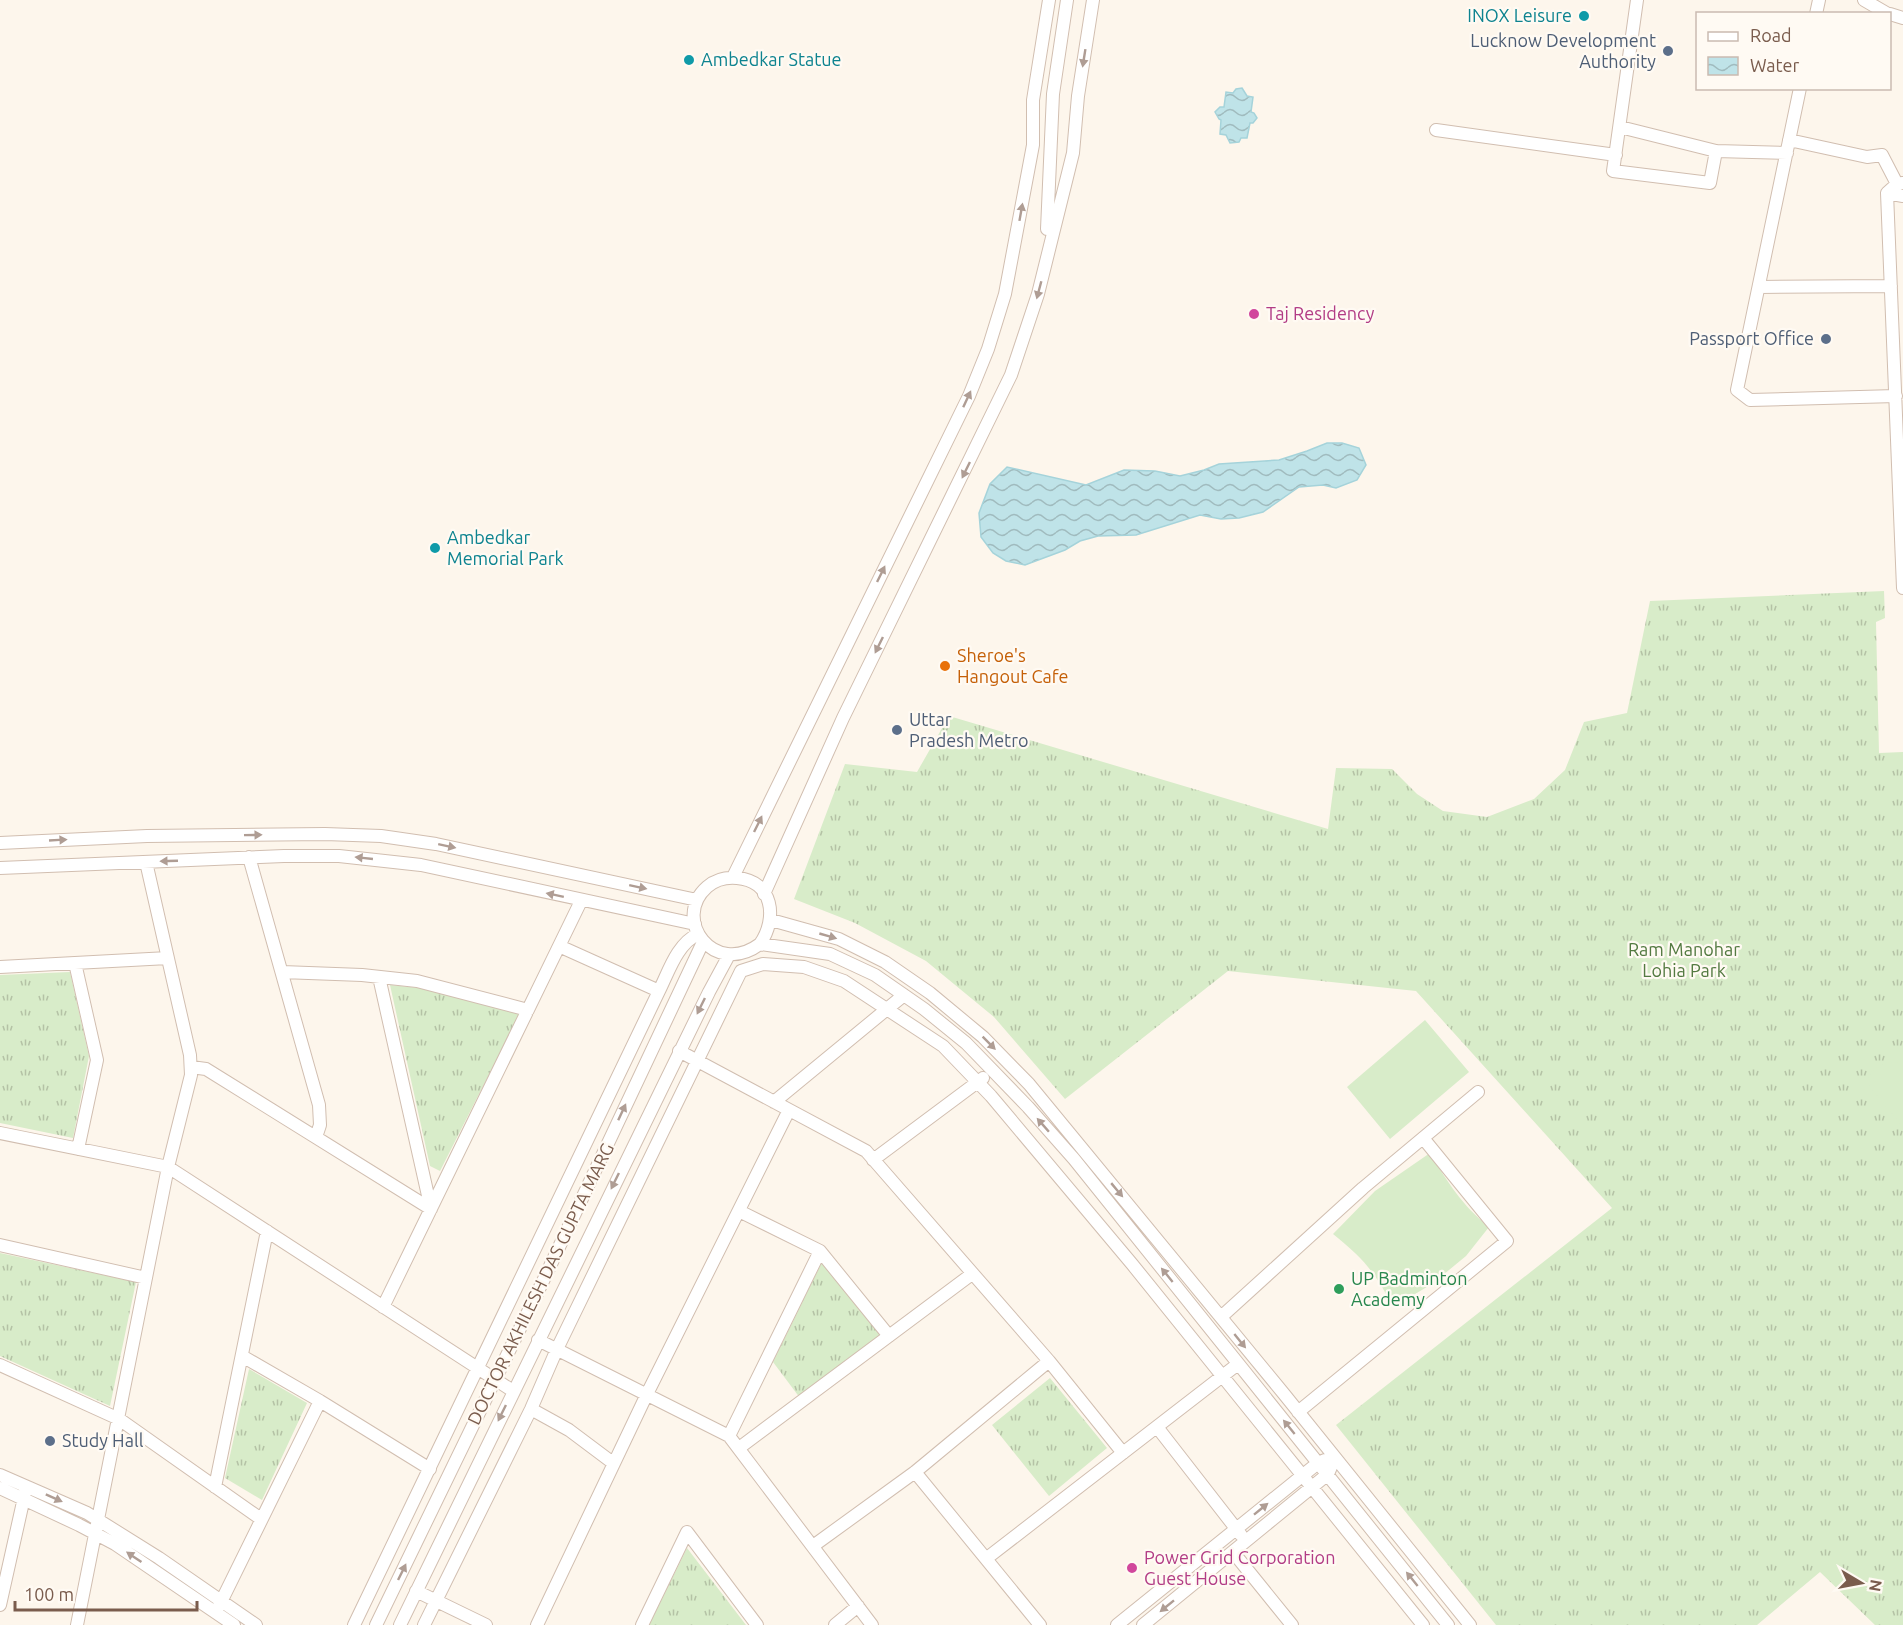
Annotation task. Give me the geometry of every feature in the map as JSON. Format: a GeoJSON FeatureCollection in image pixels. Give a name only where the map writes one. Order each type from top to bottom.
{"type":"FeatureCollection","features":[{"type":"Feature","properties":{"kind":"street"},"geometry":{"type":"LineString","coordinates":[[733,877],[973,387],[988,349],[1005,294],[1033,146],[1034,100],[1048,0]]}},
{"type":"Feature","properties":{"kind":"street"},"geometry":{"type":"LineString","coordinates":[[1045,266],[1053,94],[1067,0]]}},
{"type":"Feature","properties":{"kind":"street"},"geometry":{"type":"LineString","coordinates":[[764,894],[843,718],[1011,375],[1038,294],[1073,153],[1078,96],[1093,0]]}},
{"type":"Feature","properties":{"kind":"street"},"geometry":{"type":"LineString","coordinates":[[1637,0],[1612,171],[1710,183],[1716,151]]}},
{"type":"Feature","properties":{"kind":"street"},"geometry":{"type":"LineString","coordinates":[[1864,0],[1885,12]]}},
{"type":"Feature","properties":{"kind":"street"},"geometry":{"type":"LineString","coordinates":[[1800,90],[1737,390],[1750,400],[1896,396]]}},
{"type":"Feature","properties":{"kind":"street"},"geometry":{"type":"LineString","coordinates":[[1033,146],[1053,94]]}},
{"type":"Feature","properties":{"kind":"street"},"geometry":{"type":"LineString","coordinates":[[1620,127],[1716,151],[1788,146],[1867,157],[1881,155],[1900,183],[1887,193]]}},
{"type":"Feature","properties":{"kind":"street"},"geometry":{"type":"LineString","coordinates":[[1436,130],[1616,155]]}},
{"type":"Feature","properties":{"kind":"street"},"geometry":{"type":"LineString","coordinates":[[1887,193],[1903,196]]}},
{"type":"Feature","properties":{"kind":"street"},"geometry":{"type":"LineString","coordinates":[[1887,193],[1903,588]]}},
{"type":"Feature","properties":{"kind":"street"},"geometry":{"type":"LineString","coordinates":[[1759,286],[1891,286]]}},
{"type":"Feature","properties":{"kind":"street"},"geometry":{"type":"LineString","coordinates":[[0,843],[147,836],[325,834],[381,836],[436,844],[698,900]]}},
{"type":"Feature","properties":{"kind":"street"},"geometry":{"type":"LineString","coordinates":[[0,868],[249,857],[339,856],[421,865],[581,901],[699,933]]}},
{"type":"Feature","properties":{"kind":"street"},"geometry":{"type":"LineString","coordinates":[[249,857],[319,1105],[320,1125],[316,1137]]}},
{"type":"Feature","properties":{"kind":"street"},"geometry":{"type":"LineString","coordinates":[[77,1625],[168,1167],[191,1075],[190,1055],[146,862]]}},
{"type":"Feature","properties":{"kind":"street"},"geometry":{"type":"LineString","coordinates":[[733,877],[751,882],[764,894],[769,902],[771,920],[768,933],[760,944],[741,954],[729,955],[711,948],[699,933],[694,912],[703,891],[712,883],[733,877]]}},
{"type":"Feature","properties":{"kind":"street"},"geometry":{"type":"LineString","coordinates":[[383,1307],[581,901]]}},
{"type":"Feature","properties":{"kind":"street"},"geometry":{"type":"LineString","coordinates":[[771,920],[839,939],[885,962],[930,993],[983,1037],[1029,1084],[1470,1625]]}},
{"type":"Feature","properties":{"kind":"street"},"geometry":{"type":"LineString","coordinates":[[354,1625],[659,991],[682,947],[699,933]]}},
{"type":"Feature","properties":{"kind":"street","name":"DOCTOR AKHILESH DAS GUPTA MARG"},"geometry":{"type":"LineString","coordinates":[[376,1625],[495,1379],[699,933]]}},
{"type":"Feature","properties":{"kind":"street"},"geometry":{"type":"LineString","coordinates":[[760,944],[830,954],[875,975],[966,1043],[1074,1159],[1448,1625]]}},
{"type":"Feature","properties":{"kind":"street"},"geometry":{"type":"LineString","coordinates":[[559,946],[659,991]]}},
{"type":"Feature","properties":{"kind":"street","name":"DOCTOR AKHILESH DAS GUPTA MARG"},"geometry":{"type":"LineString","coordinates":[[400,1625],[679,1051],[729,955]]}},
{"type":"Feature","properties":{"kind":"street"},"geometry":{"type":"LineString","coordinates":[[0,967],[168,958]]}},
{"type":"Feature","properties":{"kind":"street"},"geometry":{"type":"LineString","coordinates":[[75,963],[97,1060],[78,1149]]}},
{"type":"Feature","properties":{"kind":"street"},"geometry":{"type":"LineString","coordinates":[[424,1625],[531,1409],[557,1349],[741,971],[763,964],[804,967],[844,981],[943,1046],[977,1082],[1125,1255],[1423,1625]]}},
{"type":"Feature","properties":{"kind":"street"},"geometry":{"type":"LineString","coordinates":[[282,972],[417,981],[528,1010]]}},
{"type":"Feature","properties":{"kind":"street"},"geometry":{"type":"LineString","coordinates":[[379,977],[431,1209]]}},
{"type":"Feature","properties":{"kind":"street"},"geometry":{"type":"LineString","coordinates":[[774,1102],[904,995]]}},
{"type":"Feature","properties":{"kind":"street"},"geometry":{"type":"LineString","coordinates":[[679,1051],[866,1151],[1049,1361],[1123,1453]]}},
{"type":"Feature","properties":{"kind":"street"},"geometry":{"type":"LineString","coordinates":[[191,1067],[207,1069],[431,1209]]}},
{"type":"Feature","properties":{"kind":"street"},"geometry":{"type":"LineString","coordinates":[[873,1160],[993,1070]]}},
{"type":"Feature","properties":{"kind":"street"},"geometry":{"type":"LineString","coordinates":[[1221,1317],[1354,1196],[1478,1092]]}},
{"type":"Feature","properties":{"kind":"street"},"geometry":{"type":"LineString","coordinates":[[537,1625],[613,1463],[789,1110]]}},
{"type":"Feature","properties":{"kind":"street"},"geometry":{"type":"LineString","coordinates":[[0,1133],[168,1167],[513,1391]]}},
{"type":"Feature","properties":{"kind":"street"},"geometry":{"type":"LineString","coordinates":[[1298,1412],[1507,1241],[1423,1138]]}},
{"type":"Feature","properties":{"kind":"street"},"geometry":{"type":"LineString","coordinates":[[739,1210],[820,1251],[889,1336]]}},
{"type":"Feature","properties":{"kind":"street"},"geometry":{"type":"LineString","coordinates":[[215,1487],[267,1231]]}},
{"type":"Feature","properties":{"kind":"street"},"geometry":{"type":"LineString","coordinates":[[0,1245],[146,1278]]}},
{"type":"Feature","properties":{"kind":"street"},"geometry":{"type":"LineString","coordinates":[[729,1436],[820,1251]]}},
{"type":"Feature","properties":{"kind":"street"},"geometry":{"type":"LineString","coordinates":[[739,1449],[972,1274]]}},
{"type":"Feature","properties":{"kind":"street"},"geometry":{"type":"LineString","coordinates":[[538,1340],[729,1436],[872,1625]]}},
{"type":"Feature","properties":{"kind":"street"},"geometry":{"type":"LineString","coordinates":[[242,1356],[430,1469]]}},
{"type":"Feature","properties":{"kind":"street"},"geometry":{"type":"LineString","coordinates":[[813,1546],[915,1472],[1049,1361]]}},
{"type":"Feature","properties":{"kind":"street"},"geometry":{"type":"LineString","coordinates":[[987,1558],[1239,1364]]}},
{"type":"Feature","properties":{"kind":"street"},"geometry":{"type":"LineString","coordinates":[[0,1365],[119,1419],[261,1520]]}},
{"type":"Feature","properties":{"kind":"street"},"geometry":{"type":"LineString","coordinates":[[218,1607],[320,1401]]}},
{"type":"Feature","properties":{"kind":"street"},"geometry":{"type":"LineString","coordinates":[[531,1409],[569,1430],[613,1463]]}},
{"type":"Feature","properties":{"kind":"street"},"geometry":{"type":"LineString","coordinates":[[1157,1427],[1246,1541]]}},
{"type":"Feature","properties":{"kind":"street"},"geometry":{"type":"LineString","coordinates":[[1117,1625],[1302,1475],[1318,1463],[1335,1458]]}},
{"type":"Feature","properties":{"kind":"street"},"geometry":{"type":"LineString","coordinates":[[1143,1625],[1328,1474],[1335,1458]]}},
{"type":"Feature","properties":{"kind":"street"},"geometry":{"type":"LineString","coordinates":[[915,1472],[1040,1625]]}},
{"type":"Feature","properties":{"kind":"street"},"geometry":{"type":"LineString","coordinates":[[0,1475],[99,1520],[218,1607],[234,1625]]}},
{"type":"Feature","properties":{"kind":"street"},"geometry":{"type":"LineString","coordinates":[[0,1605],[3,1580],[27,1486]]}},
{"type":"Feature","properties":{"kind":"street"},"geometry":{"type":"LineString","coordinates":[[0,1488],[115,1544],[218,1607],[256,1625]]}},
{"type":"Feature","properties":{"kind":"street"},"geometry":{"type":"LineString","coordinates":[[642,1625],[687,1532],[757,1625]]}},
{"type":"Feature","properties":{"kind":"street"},"geometry":{"type":"LineString","coordinates":[[1233,1552],[1292,1625]]}},
{"type":"Feature","properties":{"kind":"street"},"geometry":{"type":"LineString","coordinates":[[416,1591],[486,1625]]}},
{"type":"Feature","properties":{"kind":"street"},"geometry":{"type":"LineString","coordinates":[[835,1625],[858,1606]]}},
{"type":"Feature","properties":{"kind":"green space","name":"Ram Manohar Lohia Park"},"geometry":{"type":"Polygon","coordinates":[[[1884,591],[1885,618],[1876,622],[1879,753],[1903,752],[1903,1625],[1875,1625],[1820,1572],[1757,1625],[1496,1625],[1336,1425],[1612,1208],[1416,991],[1228,971],[1065,1099],[994,1017],[926,961],[855,923],[794,899],[845,764],[917,772],[949,716],[1328,829],[1336,768],[1392,769],[1417,794],[1443,811],[1487,817],[1534,799],[1565,770],[1584,722],[1627,713],[1650,601],[1884,591]]]}},
{"type":"Feature","properties":{"kind":"green space"},"geometry":{"type":"Polygon","coordinates":[[[70,972],[89,1056],[73,1138],[0,1123],[0,975],[70,972]]]}},
{"type":"Feature","properties":{"kind":"green space"},"geometry":{"type":"Polygon","coordinates":[[[390,985],[420,988],[520,1013],[440,1171],[430,1166],[390,985]]]}},
{"type":"Feature","properties":{"kind":"green space"},"geometry":{"type":"Polygon","coordinates":[[[1425,1020],[1469,1072],[1390,1139],[1347,1087],[1425,1020]]]}},
{"type":"Feature","properties":{"kind":"green space"},"geometry":{"type":"Polygon","coordinates":[[[1899,1062],[1903,1066],[1903,1127],[1866,1082],[1878,1066],[1899,1062]]]}},
{"type":"Feature","properties":{"kind":"green space"},"geometry":{"type":"Polygon","coordinates":[[[1430,1153],[1456,1193],[1489,1227],[1466,1256],[1432,1284],[1393,1307],[1368,1267],[1333,1234],[1375,1191],[1430,1153]]]}},
{"type":"Feature","properties":{"kind":"green space"},"geometry":{"type":"Polygon","coordinates":[[[0,1253],[136,1282],[110,1406],[0,1356],[0,1253]]]}},
{"type":"Feature","properties":{"kind":"green space"},"geometry":{"type":"Polygon","coordinates":[[[822,1262],[881,1334],[800,1398],[773,1362],[822,1262]]]}},
{"type":"Feature","properties":{"kind":"green space"},"geometry":{"type":"Polygon","coordinates":[[[249,1369],[307,1403],[262,1500],[225,1478],[249,1369]]]}},
{"type":"Feature","properties":{"kind":"green space"},"geometry":{"type":"Polygon","coordinates":[[[1050,1378],[1107,1448],[1049,1496],[992,1425],[1050,1378]]]}},
{"type":"Feature","properties":{"kind":"green space"},"geometry":{"type":"Polygon","coordinates":[[[687,1548],[746,1625],[649,1625],[687,1548]]]}},
{"type":"Feature","properties":{"kind":"water"},"geometry":{"type":"Polygon","coordinates":[[[1242,88],[1247,96],[1253,97],[1251,112],[1257,118],[1250,123],[1247,138],[1230,143],[1226,135],[1220,134],[1221,120],[1215,112],[1220,107],[1224,107],[1226,92],[1233,93],[1236,89],[1242,88]]]}},
{"type":"Feature","properties":{"kind":"water"},"geometry":{"type":"Polygon","coordinates":[[[1327,443],[1342,443],[1359,448],[1366,465],[1357,480],[1336,488],[1323,485],[1299,487],[1263,512],[1239,518],[1221,519],[1200,515],[1136,535],[1098,536],[1080,541],[1065,550],[1025,565],[1006,561],[993,553],[981,537],[979,513],[990,484],[1007,467],[1086,485],[1124,470],[1155,471],[1180,476],[1219,464],[1279,460],[1327,443]]]}},
{"type":"Feature","properties":{"kind":"place","name":"INOX Leisure"},"geometry":{"type":"Point","coordinates":[1584,16]}},
{"type":"Feature","properties":{"kind":"place","name":"Lucknow Development Authority"},"geometry":{"type":"Point","coordinates":[1668,51]}},
{"type":"Feature","properties":{"kind":"place","name":"Ambedkar Statue"},"geometry":{"type":"Point","coordinates":[689,60]}},
{"type":"Feature","properties":{"kind":"place","name":"Taj Residency"},"geometry":{"type":"Point","coordinates":[1254,314]}},
{"type":"Feature","properties":{"kind":"place","name":"Passport Office"},"geometry":{"type":"Point","coordinates":[1826,339]}},
{"type":"Feature","properties":{"kind":"place","name":"Ambedkar Memorial Park"},"geometry":{"type":"Point","coordinates":[435,548]}},
{"type":"Feature","properties":{"kind":"place","name":"Sheroe's Hangout Cafe"},"geometry":{"type":"Point","coordinates":[945,666]}},
{"type":"Feature","properties":{"kind":"place","name":"Uttar Pradesh Metro"},"geometry":{"type":"Point","coordinates":[897,730]}},
{"type":"Feature","properties":{"kind":"place","name":"UP Badminton Academy"},"geometry":{"type":"Point","coordinates":[1339,1289]}},
{"type":"Feature","properties":{"kind":"place","name":"Study Hall"},"geometry":{"type":"Point","coordinates":[50,1441]}},
{"type":"Feature","properties":{"kind":"place","name":"Power Grid Corporation Guest House"},"geometry":{"type":"Point","coordinates":[1132,1568]}}]}
